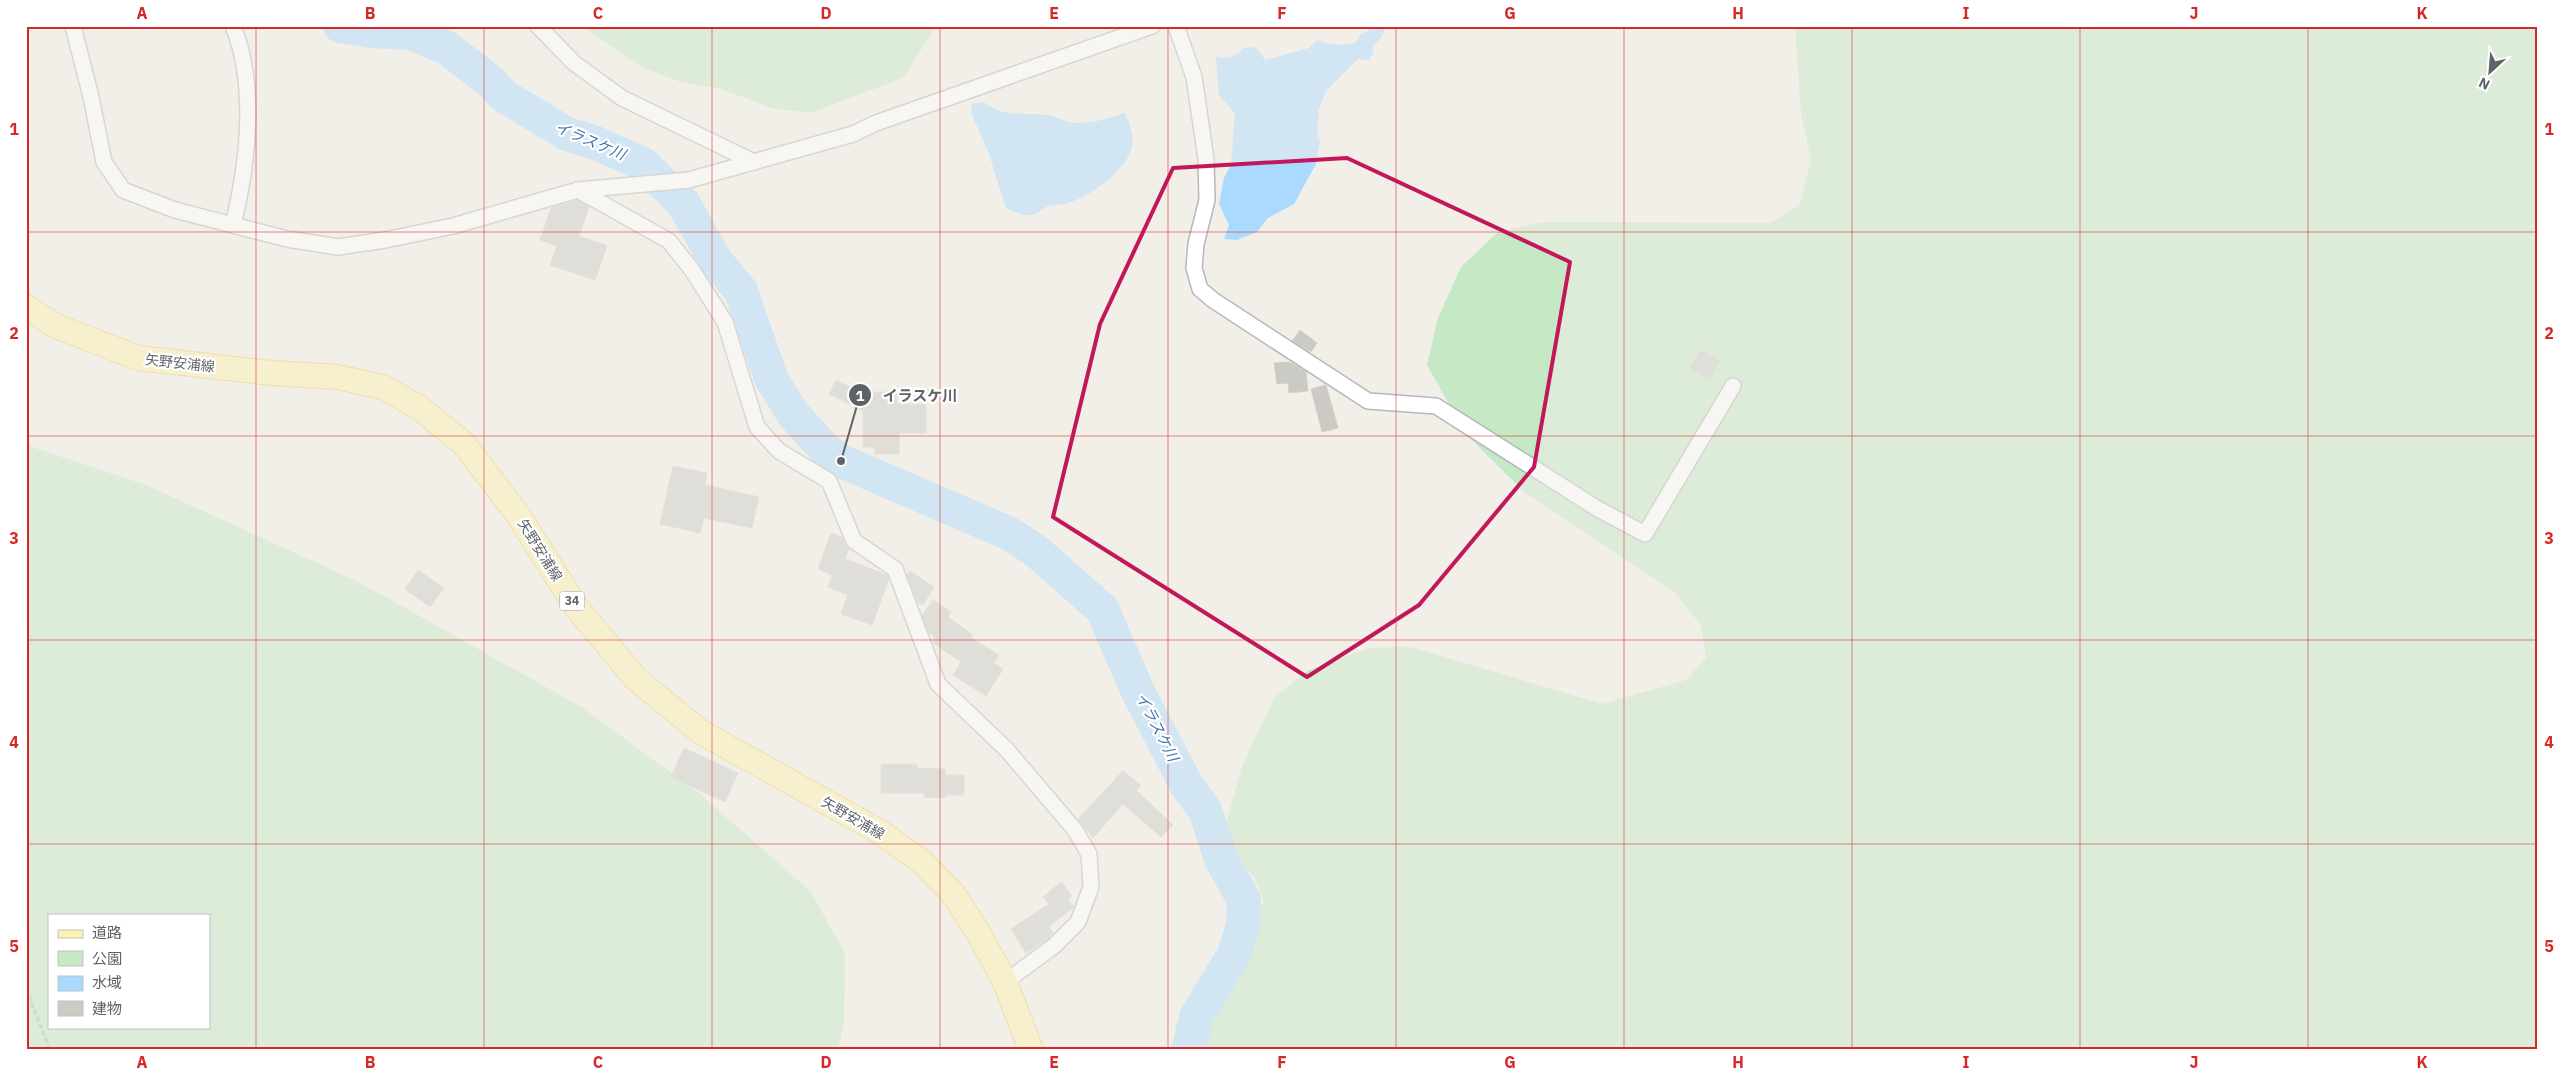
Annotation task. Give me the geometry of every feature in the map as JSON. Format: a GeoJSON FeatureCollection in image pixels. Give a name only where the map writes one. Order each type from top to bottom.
{"type":"FeatureCollection","features":[{"type":"Feature","properties":{"kind":"main road","name":"矢野安浦線"},"geometry":{"type":"LineString","coordinates":[[26,307],[56,326],[138,358],[337,377],[384,387],[420,408],[464,444],[518,515],[577,608],[637,680],[701,732],[880,832],[922,862],[954,894],[980,934],[1005,982],[1031,1050]]}},
{"type":"Feature","properties":{"kind":"street"},"geometry":{"type":"LineString","coordinates":[[73,26],[91,97],[104,162],[123,190],[175,210],[287,239],[338,246],[385,240],[453,226],[578,190],[689,180],[853,134],[885,120],[1152,26]]}},
{"type":"Feature","properties":{"kind":"street"},"geometry":{"type":"LineString","coordinates":[[233,26],[238,39],[247,95],[247,130],[245,163],[233,224]]}},
{"type":"Feature","properties":{"kind":"street"},"geometry":{"type":"LineString","coordinates":[[538,26],[574,63],[622,98],[754,162]]}},
{"type":"Feature","properties":{"kind":"street"},"geometry":{"type":"LineString","coordinates":[[1176,26],[1194,77],[1206,159],[1206,200],[1196,244],[1194,268],[1200,289],[1213,300],[1368,402],[1436,406],[1598,509],[1645,534],[1734,386]]}},
{"type":"Feature","properties":{"kind":"street"},"geometry":{"type":"LineString","coordinates":[[578,190],[669,241],[692,270],[725,322],[758,427],[779,451],[829,481],[854,541],[895,569],[938,684],[1007,750],[1075,830],[1090,854],[1091,886],[1078,922],[1054,946],[1005,982]]}},
{"type":"Feature","properties":{"kind":"path"},"geometry":{"type":"LineString","coordinates":[[26,989],[50,1050]]}},
{"type":"Feature","properties":{"kind":"highlighted area"},"geometry":{"type":"Polygon","coordinates":[[[1347,158],[1570,262],[1534,467],[1419,605],[1307,677],[1053,517],[1100,324],[1173,168],[1347,158]]]}},
{"type":"Feature","properties":{"kind":"green space"},"geometry":{"type":"Polygon","coordinates":[[[582,26],[936,26],[903,78],[810,113],[772,108],[721,89],[681,82],[643,68],[582,26]]]}},
{"type":"Feature","properties":{"kind":"green space"},"geometry":{"type":"Polygon","coordinates":[[[1795,26],[2537,26],[2537,1050],[1170,1050],[1233,933],[1264,903],[1255,878],[1232,856],[1222,837],[1242,766],[1274,698],[1307,671],[1369,648],[1411,647],[1602,704],[1686,680],[1706,658],[1701,625],[1674,592],[1524,492],[1467,435],[1427,365],[1438,318],[1461,267],[1498,232],[1544,222],[1771,223],[1800,205],[1811,159],[1801,113],[1795,26]]]}},
{"type":"Feature","properties":{"kind":"green space"},"geometry":{"type":"Polygon","coordinates":[[[26,445],[146,485],[359,582],[583,708],[700,794],[811,892],[845,954],[844,1024],[838,1050],[26,1050],[26,445]]]}},
{"type":"Feature","properties":{"kind":"water"},"geometry":{"type":"Polygon","coordinates":[[[1378,26],[1387,26],[1380,39],[1373,45],[1373,54],[1369,60],[1358,59],[1326,91],[1319,109],[1317,131],[1320,142],[1316,164],[1294,204],[1268,218],[1257,232],[1237,240],[1224,239],[1229,225],[1219,204],[1224,178],[1231,165],[1235,114],[1219,95],[1216,57],[1232,57],[1244,48],[1256,47],[1265,60],[1309,48],[1317,40],[1336,44],[1355,43],[1361,34],[1378,26]]]}},
{"type":"Feature","properties":{"kind":"water"},"geometry":{"type":"Polygon","coordinates":[[[984,102],[991,107],[1005,112],[1049,115],[1075,123],[1097,121],[1125,113],[1132,136],[1131,150],[1119,169],[1109,179],[1084,196],[1071,202],[1049,205],[1038,213],[1024,215],[1006,208],[988,151],[972,115],[971,104],[984,102]]]}},
{"type":"Feature","properties":{"kind":"building"},"geometry":{"type":"Polygon","coordinates":[[[577,200],[589,207],[579,236],[607,246],[595,280],[550,265],[557,246],[540,240],[551,208],[577,200]]]}},
{"type":"Feature","properties":{"kind":"building"},"geometry":{"type":"Polygon","coordinates":[[[1300,330],[1317,343],[1311,352],[1292,341],[1300,330]]]}},
{"type":"Feature","properties":{"kind":"building"},"geometry":{"type":"Polygon","coordinates":[[[1700,350],[1720,361],[1710,380],[1690,368],[1700,350]]]}},
{"type":"Feature","properties":{"kind":"building"},"geometry":{"type":"Polygon","coordinates":[[[1290,362],[1306,372],[1308,391],[1289,393],[1288,383],[1277,384],[1274,363],[1290,362]]]}},
{"type":"Feature","properties":{"kind":"building"},"geometry":{"type":"Polygon","coordinates":[[[836,380],[860,392],[897,392],[897,404],[926,404],[926,433],[899,433],[899,454],[875,454],[875,447],[863,447],[863,411],[829,394],[836,380]]]}},
{"type":"Feature","properties":{"kind":"building"},"geometry":{"type":"Polygon","coordinates":[[[1326,385],[1338,428],[1322,432],[1311,389],[1326,385]]]}},
{"type":"Feature","properties":{"kind":"building"},"geometry":{"type":"Polygon","coordinates":[[[673,466],[707,473],[705,485],[759,497],[752,528],[704,518],[700,533],[660,524],[673,466]]]}},
{"type":"Feature","properties":{"kind":"building"},"geometry":{"type":"Polygon","coordinates":[[[831,533],[842,537],[849,549],[845,559],[887,575],[889,579],[872,625],[841,614],[848,595],[828,587],[832,575],[818,569],[831,533]]]}},
{"type":"Feature","properties":{"kind":"building"},"geometry":{"type":"Polygon","coordinates":[[[418,570],[444,588],[430,607],[405,589],[418,570]]]}},
{"type":"Feature","properties":{"kind":"building"},"geometry":{"type":"Polygon","coordinates":[[[910,571],[934,587],[923,605],[917,602],[907,575],[910,571]]]}},
{"type":"Feature","properties":{"kind":"building"},"geometry":{"type":"Polygon","coordinates":[[[933,600],[951,612],[948,617],[973,635],[971,638],[999,655],[994,663],[1003,669],[986,696],[953,675],[961,662],[933,643],[934,636],[929,633],[922,615],[933,600]]]}},
{"type":"Feature","properties":{"kind":"building"},"geometry":{"type":"Polygon","coordinates":[[[684,748],[738,773],[725,802],[671,777],[684,748]]]}},
{"type":"Feature","properties":{"kind":"building"},"geometry":{"type":"Polygon","coordinates":[[[881,764],[917,764],[917,768],[945,769],[945,775],[964,775],[964,795],[945,795],[945,798],[924,797],[924,793],[881,793],[881,764]]]}},
{"type":"Feature","properties":{"kind":"building"},"geometry":{"type":"Polygon","coordinates":[[[1123,771],[1141,785],[1136,790],[1173,825],[1161,837],[1123,804],[1093,838],[1078,819],[1123,771]]]}},
{"type":"Feature","properties":{"kind":"building"},"geometry":{"type":"Polygon","coordinates":[[[1061,882],[1072,896],[1068,900],[1074,907],[1049,926],[1053,933],[1048,939],[1026,953],[1011,929],[1049,904],[1043,897],[1061,882]]]}},
{"type":"Feature","properties":{"kind":"waterway","name":"イラスケ川"},"geometry":{"type":"LineString","coordinates":[[340,26],[371,31],[411,33],[447,48],[490,81],[504,96],[567,134],[596,143],[643,164],[683,203],[716,261],[741,291],[771,378],[793,414],[826,450],[841,461],[1010,534],[1036,551],[1102,609],[1139,694],[1187,786],[1205,810],[1221,859],[1244,900],[1243,925],[1234,955],[1197,1015],[1188,1050]]}},
{"type":"Feature","properties":{"kind":"place","name":"イラスケ川"},"geometry":{"type":"Point","coordinates":[841,461]}}]}
